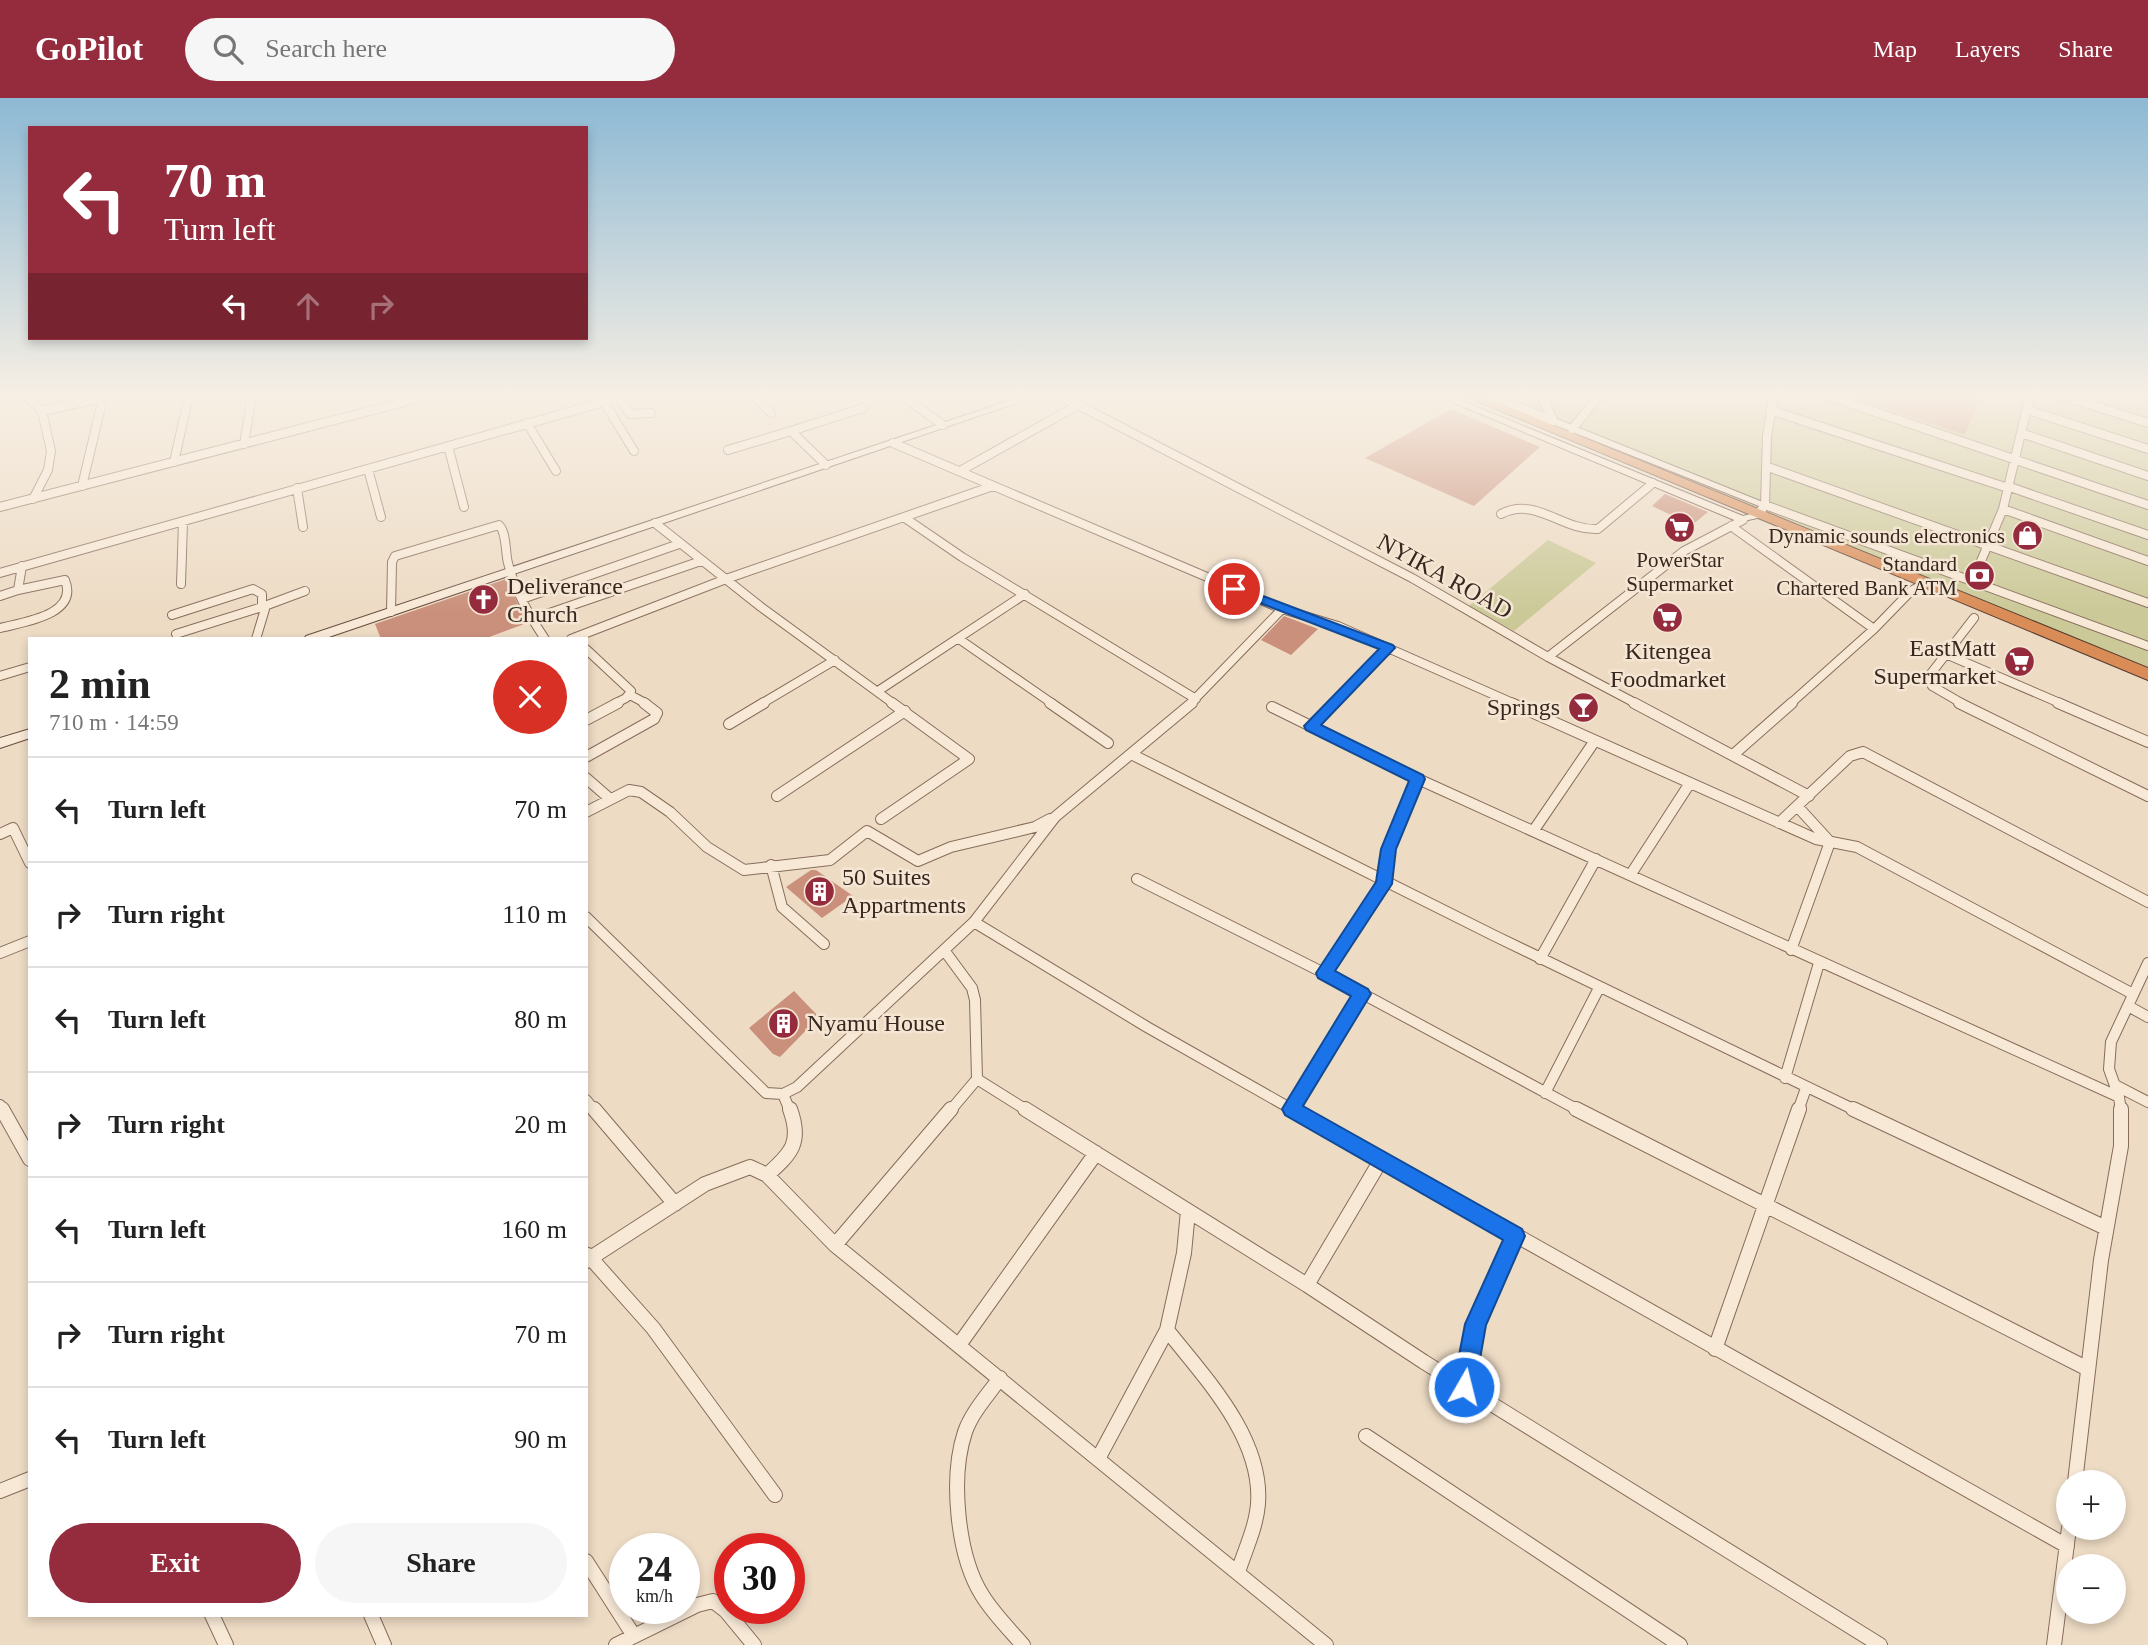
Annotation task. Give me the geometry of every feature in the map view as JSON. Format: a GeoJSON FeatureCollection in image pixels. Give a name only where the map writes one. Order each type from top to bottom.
{"type":"FeatureCollection","features":[{"type":"Feature","properties":{"kind":"highway"},"geometry":{"type":"LineString","coordinates":[[1644,467],[2148,674]]}},
{"type":"Feature","properties":{"kind":"street"},"geometry":{"type":"LineString","coordinates":[[33,499],[48,467]]}},
{"type":"Feature","properties":{"kind":"street"},"geometry":{"type":"LineString","coordinates":[[82,486],[86,467]]}},
{"type":"Feature","properties":{"kind":"street"},"geometry":{"type":"LineString","coordinates":[[0,507],[154,467]]}},
{"type":"Feature","properties":{"kind":"street"},"geometry":{"type":"LineString","coordinates":[[0,573],[374,467]]}},
{"type":"Feature","properties":{"kind":"street"},"geometry":{"type":"LineString","coordinates":[[454,467],[464,507]]}},
{"type":"Feature","properties":{"kind":"street"},"geometry":{"type":"LineString","coordinates":[[553,467],[555,471]]}},
{"type":"Feature","properties":{"kind":"street"},"geometry":{"type":"LineString","coordinates":[[317,637],[820,467]]}},
{"type":"Feature","properties":{"kind":"street"},"geometry":{"type":"LineString","coordinates":[[951,467],[1282,609],[1338,626],[1816,839],[1857,847],[2133,994]]}},
{"type":"Feature","properties":{"kind":"street"},"geometry":{"type":"LineString","coordinates":[[960,471],[967,467]]}},
{"type":"Feature","properties":{"kind":"street","name":"NYIKA ROAD"},"geometry":{"type":"LineString","coordinates":[[1198,467],[1412,578],[1548,657],[1809,796]]}},
{"type":"Feature","properties":{"kind":"street"},"geometry":{"type":"LineString","coordinates":[[1615,467],[1653,483],[1973,580],[2148,646]]}},
{"type":"Feature","properties":{"kind":"street"},"geometry":{"type":"LineString","coordinates":[[1655,467],[1755,513]]}},
{"type":"Feature","properties":{"kind":"street"},"geometry":{"type":"LineString","coordinates":[[1548,657],[1684,551],[1755,513],[1768,467]]}},
{"type":"Feature","properties":{"kind":"street"},"geometry":{"type":"LineString","coordinates":[[1769,467],[2148,603]]}},
{"type":"Feature","properties":{"kind":"street"},"geometry":{"type":"LineString","coordinates":[[1947,467],[2148,535]]}},
{"type":"Feature","properties":{"kind":"street"},"geometry":{"type":"LineString","coordinates":[[1973,580],[2003,509],[2012,467]]}},
{"type":"Feature","properties":{"kind":"street"},"geometry":{"type":"LineString","coordinates":[[2037,467],[2148,506]]}},
{"type":"Feature","properties":{"kind":"street"},"geometry":{"type":"LineString","coordinates":[[2122,467],[2148,476]]}},
{"type":"Feature","properties":{"kind":"street"},"geometry":{"type":"LineString","coordinates":[[368,469],[381,517]]}},
{"type":"Feature","properties":{"kind":"street"},"geometry":{"type":"LineString","coordinates":[[1501,514],[1517,506],[1532,508],[1572,526],[1598,529],[1653,483]]}},
{"type":"Feature","properties":{"kind":"street"},"geometry":{"type":"LineString","coordinates":[[576,637],[726,579],[993,486]]}},
{"type":"Feature","properties":{"kind":"street"},"geometry":{"type":"LineString","coordinates":[[297,488],[303,527]]}},
{"type":"Feature","properties":{"kind":"street"},"geometry":{"type":"LineString","coordinates":[[2003,509],[2148,561]]}},
{"type":"Feature","properties":{"kind":"street"},"geometry":{"type":"LineString","coordinates":[[905,518],[1196,699]]}},
{"type":"Feature","properties":{"kind":"street"},"geometry":{"type":"LineString","coordinates":[[181,584],[183,522]]}},
{"type":"Feature","properties":{"kind":"street"},"geometry":{"type":"LineString","coordinates":[[655,523],[701,561],[969,759],[881,819]]}},
{"type":"Feature","properties":{"kind":"street"},"geometry":{"type":"LineString","coordinates":[[391,612],[392,562],[401,554],[499,525],[503,529],[509,572],[544,637]]}},
{"type":"Feature","properties":{"kind":"street"},"geometry":{"type":"LineString","coordinates":[[1731,526],[1874,629]]}},
{"type":"Feature","properties":{"kind":"street"},"geometry":{"type":"LineString","coordinates":[[522,599],[679,544]]}},
{"type":"Feature","properties":{"kind":"street"},"geometry":{"type":"LineString","coordinates":[[532,619],[701,561]]}},
{"type":"Feature","properties":{"kind":"street"},"geometry":{"type":"LineString","coordinates":[[619,565],[627,586]]}},
{"type":"Feature","properties":{"kind":"street"},"geometry":{"type":"LineString","coordinates":[[18,590],[22,566]]}},
{"type":"Feature","properties":{"kind":"street"},"geometry":{"type":"LineString","coordinates":[[0,596],[65,580],[69,586],[69,595],[64,606],[0,628]]}},
{"type":"Feature","properties":{"kind":"street"},"geometry":{"type":"LineString","coordinates":[[1733,755],[1874,629],[1912,591],[1926,583]]}},
{"type":"Feature","properties":{"kind":"street"},"geometry":{"type":"LineString","coordinates":[[172,615],[253,589],[262,594],[262,607],[265,609],[257,637]]}},
{"type":"Feature","properties":{"kind":"street"},"geometry":{"type":"LineString","coordinates":[[176,634],[305,591]]}},
{"type":"Feature","properties":{"kind":"street"},"geometry":{"type":"LineString","coordinates":[[878,691],[1025,594]]}},
{"type":"Feature","properties":{"kind":"street"},"geometry":{"type":"LineString","coordinates":[[588,918],[766,1093],[783,1094],[797,1087],[974,922],[1055,817],[1196,699],[1282,609]]}},
{"type":"Feature","properties":{"kind":"street"},"geometry":{"type":"LineString","coordinates":[[1974,618],[1948,655],[1929,676],[1932,686],[1938,692],[2148,796]]}},
{"type":"Feature","properties":{"kind":"street"},"geometry":{"type":"LineString","coordinates":[[959,639],[1108,743]]}},
{"type":"Feature","properties":{"kind":"street"},"geometry":{"type":"LineString","coordinates":[[1311,726],[1388,648]]}},
{"type":"Feature","properties":{"kind":"street"},"geometry":{"type":"LineString","coordinates":[[588,651],[629,688],[630,695]]}},
{"type":"Feature","properties":{"kind":"street"},"geometry":{"type":"LineString","coordinates":[[1948,655],[2148,742]]}},
{"type":"Feature","properties":{"kind":"street"},"geometry":{"type":"LineString","coordinates":[[729,724],[835,660]]}},
{"type":"Feature","properties":{"kind":"street"},"geometry":{"type":"LineString","coordinates":[[0,676],[28,668]]}},
{"type":"Feature","properties":{"kind":"street"},"geometry":{"type":"LineString","coordinates":[[588,719],[630,695]]}},
{"type":"Feature","properties":{"kind":"street"},"geometry":{"type":"LineString","coordinates":[[588,756],[654,719],[657,713],[654,708],[630,695]]}},
{"type":"Feature","properties":{"kind":"street"},"geometry":{"type":"LineString","coordinates":[[1272,707],[1418,779],[1631,874],[1819,963],[2148,1102]]}},
{"type":"Feature","properties":{"kind":"street"},"geometry":{"type":"LineString","coordinates":[[777,796],[905,711]]}},
{"type":"Feature","properties":{"kind":"street"},"geometry":{"type":"LineString","coordinates":[[0,743],[28,734]]}},
{"type":"Feature","properties":{"kind":"street"},"geometry":{"type":"LineString","coordinates":[[1534,830],[1594,742]]}},
{"type":"Feature","properties":{"kind":"street"},"geometry":{"type":"LineString","coordinates":[[1779,823],[1850,756],[1863,752],[2148,902]]}},
{"type":"Feature","properties":{"kind":"street"},"geometry":{"type":"LineString","coordinates":[[1131,754],[1384,884],[1540,960],[2106,1228]]}},
{"type":"Feature","properties":{"kind":"street"},"geometry":{"type":"LineString","coordinates":[[1324,973],[1384,884],[1388,849],[1418,779]]}},
{"type":"Feature","properties":{"kind":"street"},"geometry":{"type":"LineString","coordinates":[[588,780],[609,798]]}},
{"type":"Feature","properties":{"kind":"street"},"geometry":{"type":"LineString","coordinates":[[1631,874],[1690,783]]}},
{"type":"Feature","properties":{"kind":"street"},"geometry":{"type":"LineString","coordinates":[[588,811],[629,790],[641,792],[670,812],[707,847],[744,870],[830,860],[867,831],[919,861],[951,847],[1035,827],[1055,817]]}},
{"type":"Feature","properties":{"kind":"street"},"geometry":{"type":"LineString","coordinates":[[1797,806],[1830,842]]}},
{"type":"Feature","properties":{"kind":"street"},"geometry":{"type":"LineString","coordinates":[[0,834],[13,828],[28,859]]}},
{"type":"Feature","properties":{"kind":"street"},"geometry":{"type":"LineString","coordinates":[[1791,950],[1830,842]]}},
{"type":"Feature","properties":{"kind":"street"},"geometry":{"type":"LineString","coordinates":[[1540,960],[1596,859]]}},
{"type":"Feature","properties":{"kind":"street"},"geometry":{"type":"LineString","coordinates":[[771,865],[782,907],[824,944]]}},
{"type":"Feature","properties":{"kind":"street"},"geometry":{"type":"LineString","coordinates":[[1137,879],[1324,973],[1545,1093],[2088,1369]]}},
{"type":"Feature","properties":{"kind":"street"},"geometry":{"type":"LineString","coordinates":[[974,922],[1147,1027],[2067,1546]]}},
{"type":"Feature","properties":{"kind":"street"},"geometry":{"type":"LineString","coordinates":[[588,935],[599,930]]}},
{"type":"Feature","properties":{"kind":"street"},"geometry":{"type":"LineString","coordinates":[[0,953],[28,942]]}},
{"type":"Feature","properties":{"kind":"street"},"geometry":{"type":"LineString","coordinates":[[835,1245],[977,1079],[975,1000],[972,988],[944,950]]}},
{"type":"Feature","properties":{"kind":"street"},"geometry":{"type":"LineString","coordinates":[[1785,1078],[1819,963]]}},
{"type":"Feature","properties":{"kind":"street"},"geometry":{"type":"LineString","coordinates":[[2076,1470],[2106,1228],[2122,1141],[2123,1114],[2109,1069],[2111,1042],[2148,963]]}},
{"type":"Feature","properties":{"kind":"street"},"geometry":{"type":"LineString","coordinates":[[1545,1093],[1599,988]]}},
{"type":"Feature","properties":{"kind":"street"},"geometry":{"type":"LineString","coordinates":[[1291,1109],[1362,994]]}},
{"type":"Feature","properties":{"kind":"street"},"geometry":{"type":"LineString","coordinates":[[2127,1006],[2148,1017]]}},
{"type":"Feature","properties":{"kind":"street"},"geometry":{"type":"LineString","coordinates":[[977,1079],[1307,1285],[1464,1387],[1880,1645]]}},
{"type":"Feature","properties":{"kind":"street"},"geometry":{"type":"LineString","coordinates":[[1715,1349],[1806,1088]]}},
{"type":"Feature","properties":{"kind":"street"},"geometry":{"type":"LineString","coordinates":[[767,1175],[793,1150],[798,1137],[794,1117],[783,1094]]}},
{"type":"Feature","properties":{"kind":"street"},"geometry":{"type":"LineString","coordinates":[[588,1102],[675,1204]]}},
{"type":"Feature","properties":{"kind":"street"},"geometry":{"type":"LineString","coordinates":[[0,1105],[28,1155]]}},
{"type":"Feature","properties":{"kind":"street"},"geometry":{"type":"LineString","coordinates":[[959,1345],[1096,1153]]}},
{"type":"Feature","properties":{"kind":"street"},"geometry":{"type":"LineString","coordinates":[[1307,1285],[1381,1160]]}},
{"type":"Feature","properties":{"kind":"street"},"geometry":{"type":"LineString","coordinates":[[588,1256],[705,1184],[741,1168],[750,1167],[767,1175],[835,1245],[1326,1645]]}},
{"type":"Feature","properties":{"kind":"street"},"geometry":{"type":"LineString","coordinates":[[1098,1457],[1167,1330],[1184,1253],[1188,1211]]}},
{"type":"Feature","properties":{"kind":"street"},"geometry":{"type":"LineString","coordinates":[[1464,1387],[1475,1324],[1515,1236]]}},
{"type":"Feature","properties":{"kind":"street"},"geometry":{"type":"LineString","coordinates":[[588,1258],[653,1328],[775,1495]]}},
{"type":"Feature","properties":{"kind":"street"},"geometry":{"type":"LineString","coordinates":[[1167,1330],[1220,1400],[1254,1469],[1258,1496],[1253,1525],[1238,1572]]}},
{"type":"Feature","properties":{"kind":"street"},"geometry":{"type":"LineString","coordinates":[[1000,1378],[965,1430],[957,1456],[955,1484],[972,1574],[981,1593],[1023,1645]]}},
{"type":"Feature","properties":{"kind":"street"},"geometry":{"type":"LineString","coordinates":[[1366,1436],[1680,1645]]}},
{"type":"Feature","properties":{"kind":"street"},"geometry":{"type":"LineString","coordinates":[[0,1491],[28,1480]]}},
{"type":"Feature","properties":{"kind":"street"},"geometry":{"type":"LineString","coordinates":[[2054,1645],[2068,1540]]}},
{"type":"Feature","properties":{"kind":"street"},"geometry":{"type":"LineString","coordinates":[[588,1564],[634,1636]]}},
{"type":"Feature","properties":{"kind":"street"},"geometry":{"type":"LineString","coordinates":[[616,1645],[697,1605],[713,1601],[726,1611],[754,1645]]}},
{"type":"Feature","properties":{"kind":"street"},"geometry":{"type":"LineString","coordinates":[[213,1617],[226,1645]]}},
{"type":"Feature","properties":{"kind":"street"},"geometry":{"type":"LineString","coordinates":[[373,1617],[384,1645]]}},
{"type":"Feature","properties":{"kind":"shaded area"},"geometry":{"type":"Polygon","coordinates":[[[1644,467],[2148,467],[2148,674],[1644,467]]]}},
{"type":"Feature","properties":{"kind":"shaded area"},"geometry":{"type":"Polygon","coordinates":[[[1548,540],[1596,563],[1514,631],[1469,606],[1548,540]]]}},
{"type":"Feature","properties":{"kind":"building"},"geometry":{"type":"Polygon","coordinates":[[[1386,467],[1517,467],[1474,506],[1386,467]]]}},
{"type":"Feature","properties":{"kind":"building"},"geometry":{"type":"Polygon","coordinates":[[[1665,494],[1708,512],[1692,525],[1652,506],[1665,494]]]}},
{"type":"Feature","properties":{"kind":"building"},"geometry":{"type":"Polygon","coordinates":[[[506,579],[527,623],[489,637],[380,637],[375,624],[506,579]]]}},
{"type":"Feature","properties":{"kind":"building"},"geometry":{"type":"Polygon","coordinates":[[[1284,616],[1318,629],[1291,655],[1261,640],[1284,616]]]}},
{"type":"Feature","properties":{"kind":"building","name":"50 Suites Appartments"},"geometry":{"type":"Polygon","coordinates":[[[811,870],[816,870],[853,896],[822,918],[786,887],[811,870]]]}},
{"type":"Feature","properties":{"kind":"building","name":"Nyamu House"},"geometry":{"type":"Polygon","coordinates":[[[794,991],[819,1017],[780,1057],[773,1054],[749,1028],[794,991]]]}},
{"type":"Feature","properties":{"kind":"place","name":"PowerStar Supermarket"},"geometry":{"type":"Point","coordinates":[1680,528]}},
{"type":"Feature","properties":{"kind":"place","name":"Dynamic sounds electronics"},"geometry":{"type":"Point","coordinates":[2028,536]}},
{"type":"Feature","properties":{"kind":"place","name":"Standard Chartered Bank ATM"},"geometry":{"type":"Point","coordinates":[1980,576]}},
{"type":"Feature","properties":{"kind":"place","name":"Deliverance Church"},"geometry":{"type":"Point","coordinates":[484,600]}},
{"type":"Feature","properties":{"kind":"place","name":"Kitengea Foodmarket"},"geometry":{"type":"Point","coordinates":[1668,617]}},
{"type":"Feature","properties":{"kind":"place","name":"EastMatt Supermarket"},"geometry":{"type":"Point","coordinates":[2019,662]}},
{"type":"Feature","properties":{"kind":"place","name":"Springs"},"geometry":{"type":"Point","coordinates":[1583,707]}},
{"type":"Feature","properties":{"kind":"place","name":"50 Suites Appartments"},"geometry":{"type":"Point","coordinates":[819,891]}},
{"type":"Feature","properties":{"kind":"place","name":"Nyamu House"},"geometry":{"type":"Point","coordinates":[784,1023]}},
{"type":"Feature","properties":{"kind":"route"},"geometry":{"type":"LineString","coordinates":[[1234,589],[1282,609],[1338,626],[1388,648],[1311,726],[1418,779],[1388,849],[1384,884],[1324,973],[1362,994],[1291,1109],[1515,1236],[1475,1324],[1464,1387]]}}]}
